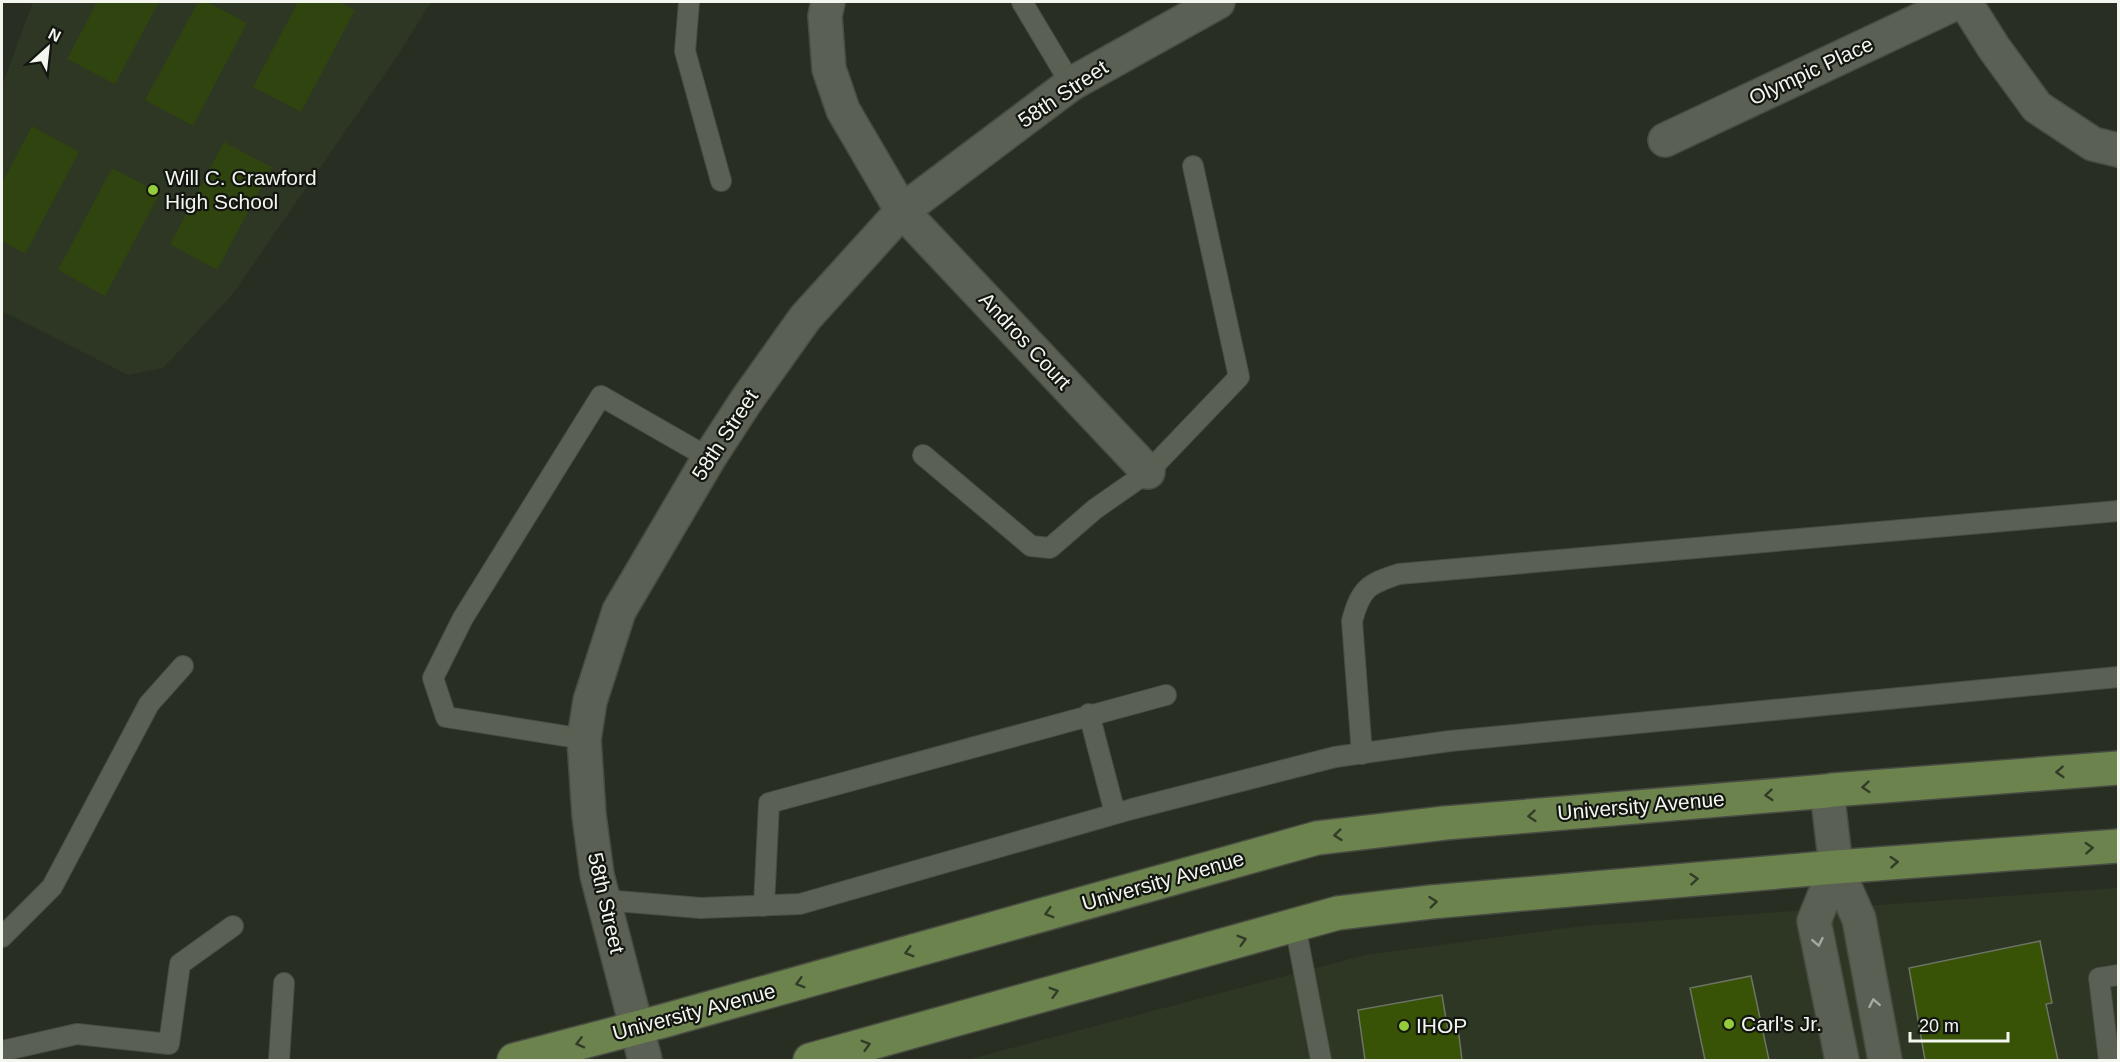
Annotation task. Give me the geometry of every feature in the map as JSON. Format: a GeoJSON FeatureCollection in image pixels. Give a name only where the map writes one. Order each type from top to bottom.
{"type":"FeatureCollection","features":[{"type":"Feature","properties":{"kind":"main road","name":"University Avenue"},"geometry":{"type":"LineString","coordinates":[[514,1060],[637,1028],[1317,838],[1445,823],[2118,768]]}},
{"type":"Feature","properties":{"kind":"main road"},"geometry":{"type":"LineString","coordinates":[[810,1060],[1338,913],[1431,902],[1836,867],[2118,846]]}},
{"type":"Feature","properties":{"kind":"street","name":"Andros Court"},"geometry":{"type":"LineString","coordinates":[[828,2],[825,16],[829,69],[843,110],[902,211],[1148,472]]}},
{"type":"Feature","properties":{"kind":"street","name":"58th Street"},"geometry":{"type":"LineString","coordinates":[[645,1060],[597,875],[589,815],[584,739],[590,701],[619,611],[746,400],[805,318],[902,211],[1071,84],[1218,2]]}},
{"type":"Feature","properties":{"kind":"street","name":"Olympic Place"},"geometry":{"type":"LineString","coordinates":[[1665,140],[1958,2]]}},
{"type":"Feature","properties":{"kind":"street"},"geometry":{"type":"LineString","coordinates":[[1965,2],[1994,48],[2037,107],[2093,144],[2118,150]]}},
{"type":"Feature","properties":{"kind":"street"},"geometry":{"type":"LineString","coordinates":[[1829,790],[1836,867],[1859,919],[1885,1060]]}},
{"type":"Feature","properties":{"kind":"street"},"geometry":{"type":"LineString","coordinates":[[1836,867],[1814,921],[1842,1060]]}},
{"type":"Feature","properties":{"kind":"lane"},"geometry":{"type":"LineString","coordinates":[[688,2],[685,51],[721,181]]}},
{"type":"Feature","properties":{"kind":"lane"},"geometry":{"type":"LineString","coordinates":[[1022,2],[1071,84]]}},
{"type":"Feature","properties":{"kind":"lane"},"geometry":{"type":"LineString","coordinates":[[923,455],[1031,546],[1050,548],[1095,509],[1148,472],[1239,377],[1193,166]]}},
{"type":"Feature","properties":{"kind":"lane"},"geometry":{"type":"LineString","coordinates":[[584,739],[446,717],[433,678],[463,618],[601,396],[709,458]]}},
{"type":"Feature","properties":{"kind":"lane"},"geometry":{"type":"LineString","coordinates":[[1362,754],[1352,621],[1358,600],[1373,583],[1399,574],[2118,511]]}},
{"type":"Feature","properties":{"kind":"lane"},"geometry":{"type":"LineString","coordinates":[[2,937],[52,887],[149,704],[183,666]]}},
{"type":"Feature","properties":{"kind":"lane"},"geometry":{"type":"LineString","coordinates":[[604,900],[701,908],[800,904],[1115,813],[1335,758],[1450,741],[2118,677]]}},
{"type":"Feature","properties":{"kind":"lane"},"geometry":{"type":"LineString","coordinates":[[764,906],[769,803],[1089,714],[1166,695]]}},
{"type":"Feature","properties":{"kind":"lane"},"geometry":{"type":"LineString","coordinates":[[1089,714],[1115,813]]}},
{"type":"Feature","properties":{"kind":"lane"},"geometry":{"type":"LineString","coordinates":[[1295,925],[1321,1060]]}},
{"type":"Feature","properties":{"kind":"lane"},"geometry":{"type":"LineString","coordinates":[[2,1051],[77,1034],[168,1052],[180,964],[233,926]]}},
{"type":"Feature","properties":{"kind":"lane"},"geometry":{"type":"LineString","coordinates":[[2109,1060],[2099,978],[2118,975]]}},
{"type":"Feature","properties":{"kind":"lane"},"geometry":{"type":"LineString","coordinates":[[279,1060],[284,983]]}},
{"type":"Feature","properties":{"kind":"shaded area","name":"Will C. Crawford High School"},"geometry":{"type":"Polygon","coordinates":[[[33,2],[431,2],[396,58],[232,295],[163,368],[128,375],[2,311],[2,86],[33,2]]]}},
{"type":"Feature","properties":{"kind":"shaded area"},"geometry":{"type":"Polygon","coordinates":[[[2118,888],[2118,1060],[966,1060],[1365,955],[1582,926],[2118,888]]]}},
{"type":"Feature","properties":{"kind":"green space"},"geometry":{"type":"Polygon","coordinates":[[[97,2],[159,2],[115,84],[67,59],[97,2]]]}},
{"type":"Feature","properties":{"kind":"green space"},"geometry":{"type":"Polygon","coordinates":[[[198,2],[207,2],[247,23],[193,126],[145,100],[198,2]]]}},
{"type":"Feature","properties":{"kind":"green space"},"geometry":{"type":"Polygon","coordinates":[[[298,2],[339,2],[355,10],[301,112],[253,87],[298,2]]]}},
{"type":"Feature","properties":{"kind":"green space"},"geometry":{"type":"Polygon","coordinates":[[[32,126],[79,152],[25,254],[2,241],[2,183],[32,126]]]}},
{"type":"Feature","properties":{"kind":"green space"},"geometry":{"type":"Polygon","coordinates":[[[224,142],[272,167],[217,270],[170,244],[224,142]]]}},
{"type":"Feature","properties":{"kind":"green space"},"geometry":{"type":"Polygon","coordinates":[[[112,168],[160,193],[105,296],[58,270],[112,168]]]}},
{"type":"Feature","properties":{"kind":"building"},"geometry":{"type":"Polygon","coordinates":[[[2040,941],[2052,1003],[2046,1004],[2058,1060],[1925,1060],[1909,968],[2040,941]]]}},
{"type":"Feature","properties":{"kind":"building","name":"Carl's Jr."},"geometry":{"type":"Polygon","coordinates":[[[1751,976],[1769,1060],[1705,1060],[1690,988],[1751,976]]]}},
{"type":"Feature","properties":{"kind":"building","name":"IHOP"},"geometry":{"type":"Polygon","coordinates":[[[1442,995],[1448,1031],[1458,1028],[1462,1060],[1365,1060],[1358,1010],[1442,995]]]}},
{"type":"Feature","properties":{"kind":"place","name":"Will C. Crawford High School"},"geometry":{"type":"Point","coordinates":[153,190]}},
{"type":"Feature","properties":{"kind":"place","name":"Carl's Jr."},"geometry":{"type":"Point","coordinates":[1729,1024]}},
{"type":"Feature","properties":{"kind":"place","name":"IHOP"},"geometry":{"type":"Point","coordinates":[1404,1026]}}]}
